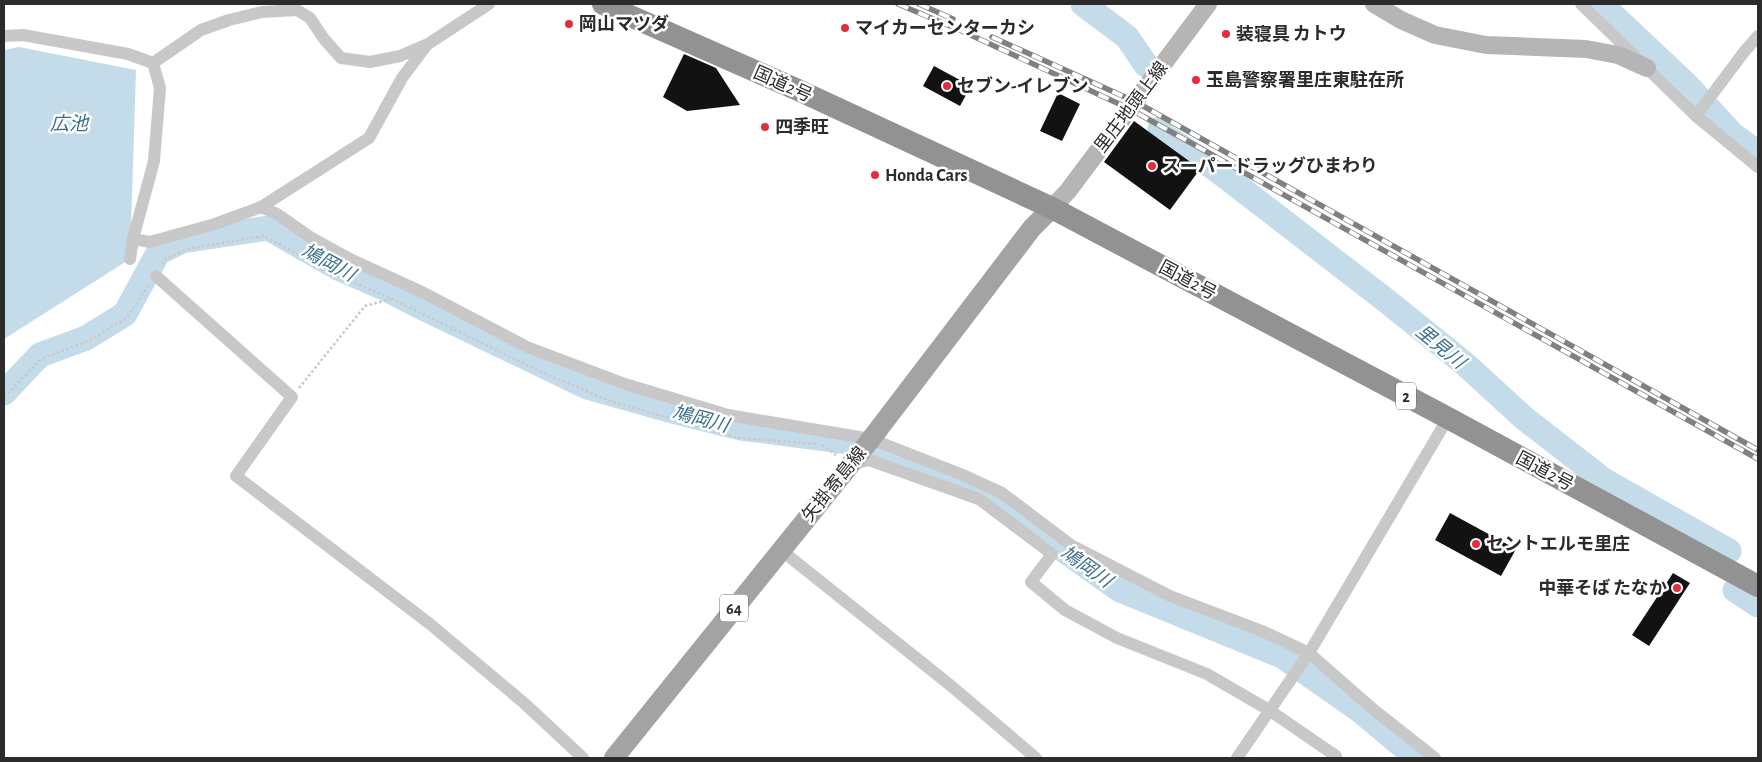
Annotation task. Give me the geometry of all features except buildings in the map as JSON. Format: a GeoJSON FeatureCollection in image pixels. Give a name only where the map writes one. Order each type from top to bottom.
{"type":"FeatureCollection","features":[{"type":"Feature","properties":{"kind":"highway","name":"国道2号"},"geometry":{"type":"LineString","coordinates":[[603,4],[798,90],[1052,208],[1448,418],[1758,586]]}},
{"type":"Feature","properties":{"kind":"main road","name":"矢掛寄島線"},"geometry":{"type":"LineString","coordinates":[[614,758],[870,439],[1032,228],[1052,208]]}},
{"type":"Feature","properties":{"kind":"street"},"geometry":{"type":"LineString","coordinates":[[153,63],[201,30],[229,20],[262,12],[297,10],[310,18],[324,39],[341,58],[370,62],[400,56],[428,44],[489,4]]}},
{"type":"Feature","properties":{"kind":"street","name":"里庄地頭上線"},"geometry":{"type":"LineString","coordinates":[[1052,208],[1068,192],[1208,4]]}},
{"type":"Feature","properties":{"kind":"street"},"geometry":{"type":"LineString","coordinates":[[1374,4],[1401,20],[1435,35],[1486,45],[1586,49],[1618,55],[1647,68]]}},
{"type":"Feature","properties":{"kind":"street"},"geometry":{"type":"LineString","coordinates":[[1581,4],[1696,116],[1758,167]]}},
{"type":"Feature","properties":{"kind":"street"},"geometry":{"type":"LineString","coordinates":[[4,36],[23,35],[128,54],[153,63]]}},
{"type":"Feature","properties":{"kind":"street"},"geometry":{"type":"LineString","coordinates":[[1696,116],[1758,36]]}},
{"type":"Feature","properties":{"kind":"street"},"geometry":{"type":"LineString","coordinates":[[133,239],[150,242],[215,224],[261,207],[369,138],[402,78],[428,44]]}},
{"type":"Feature","properties":{"kind":"street"},"geometry":{"type":"LineString","coordinates":[[130,258],[133,239],[154,160],[160,88],[153,63]]}},
{"type":"Feature","properties":{"kind":"street"},"geometry":{"type":"LineString","coordinates":[[261,207],[277,214],[310,237],[350,259],[424,293],[527,347],[625,384],[728,415],[870,439],[963,475],[1002,493],[1071,545],[1170,596],[1262,631],[1309,653],[1374,710],[1435,758]]}},
{"type":"Feature","properties":{"kind":"street"},"geometry":{"type":"LineString","coordinates":[[156,276],[292,397],[236,476],[430,624],[524,703],[583,758]]}},
{"type":"Feature","properties":{"kind":"street"},"geometry":{"type":"LineString","coordinates":[[1237,758],[1268,710],[1309,653],[1448,418]]}},
{"type":"Feature","properties":{"kind":"street"},"geometry":{"type":"LineString","coordinates":[[852,461],[869,460],[979,499],[1052,554],[1031,582],[1065,610],[1116,638],[1206,674],[1268,710],[1336,756]]}},
{"type":"Feature","properties":{"kind":"street"},"geometry":{"type":"LineString","coordinates":[[781,550],[950,685],[1036,758]]}},
{"type":"Feature","properties":{"kind":"path"},"geometry":{"type":"LineString","coordinates":[[4,397],[41,359],[88,341],[127,318],[156,276],[165,259],[188,249],[263,236],[350,281],[392,299],[539,370],[610,401],[738,438],[823,445],[852,461]]}},
{"type":"Feature","properties":{"kind":"path"},"geometry":{"type":"LineString","coordinates":[[292,397],[365,306],[392,299]]}},
{"type":"Feature","properties":{"kind":"water","name":"広池"},"geometry":{"type":"Polygon","coordinates":[[[19,47],[136,70],[130,259],[4,339],[4,50],[19,47]]]}},
{"type":"Feature","properties":{"kind":"waterway","name":"里見川"},"geometry":{"type":"LineString","coordinates":[[1083,4],[1127,37],[1146,65]]}},
{"type":"Feature","properties":{"kind":"waterway","name":"里見川"},"geometry":{"type":"LineString","coordinates":[[1601,4],[1687,85],[1733,135],[1758,153]]}},
{"type":"Feature","properties":{"kind":"waterway","name":"里見川"},"geometry":{"type":"LineString","coordinates":[[1160,129],[1163,135],[1217,170],[1388,302],[1465,364],[1524,418],[1605,481],[1729,551]]}},
{"type":"Feature","properties":{"kind":"waterway","name":"鳩岡川"},"geometry":{"type":"LineString","coordinates":[[4,393],[40,355],[86,338],[125,314],[158,253],[182,241],[268,228],[338,268],[384,288],[587,387],[741,428],[849,442],[986,495],[1120,590],[1282,656],[1358,709],[1417,758]]}},
{"type":"Feature","properties":{"kind":"waterway","name":"里見川"},"geometry":{"type":"LineString","coordinates":[[1735,590],[1758,605]]}},
{"type":"Feature","properties":{"kind":"railway"},"geometry":{"type":"LineString","coordinates":[[898,4],[962,31],[1130,109],[1758,459]]}},
{"type":"Feature","properties":{"kind":"railway"},"geometry":{"type":"LineString","coordinates":[[919,4],[953,19]]}},
{"type":"Feature","properties":{"kind":"railway"},"geometry":{"type":"LineString","coordinates":[[992,37],[1136,102],[1758,450]]}},
{"type":"Feature","properties":{"kind":"place","name":"岡山マツダ"},"geometry":{"type":"Point","coordinates":[569,24]}},
{"type":"Feature","properties":{"kind":"place","name":"マイカーセンターカシ"},"geometry":{"type":"Point","coordinates":[845,28]}},
{"type":"Feature","properties":{"kind":"place","name":"装寝具 カトウ"},"geometry":{"type":"Point","coordinates":[1226,34]}},
{"type":"Feature","properties":{"kind":"place","name":"玉島警察署里庄東駐在所"},"geometry":{"type":"Point","coordinates":[1196,80]}},
{"type":"Feature","properties":{"kind":"place","name":"セブン-イレブン"},"geometry":{"type":"Point","coordinates":[947,86]}},
{"type":"Feature","properties":{"kind":"place","name":"四季旺"},"geometry":{"type":"Point","coordinates":[765,127]}},
{"type":"Feature","properties":{"kind":"place","name":"スーパードラッグひまわり"},"geometry":{"type":"Point","coordinates":[1152,166]}},
{"type":"Feature","properties":{"kind":"place","name":"Honda Cars"},"geometry":{"type":"Point","coordinates":[875,175]}},
{"type":"Feature","properties":{"kind":"place","name":"セントエルモ里庄"},"geometry":{"type":"Point","coordinates":[1476,544]}},
{"type":"Feature","properties":{"kind":"place","name":"中華そば たなか"},"geometry":{"type":"Point","coordinates":[1677,588]}}]}
